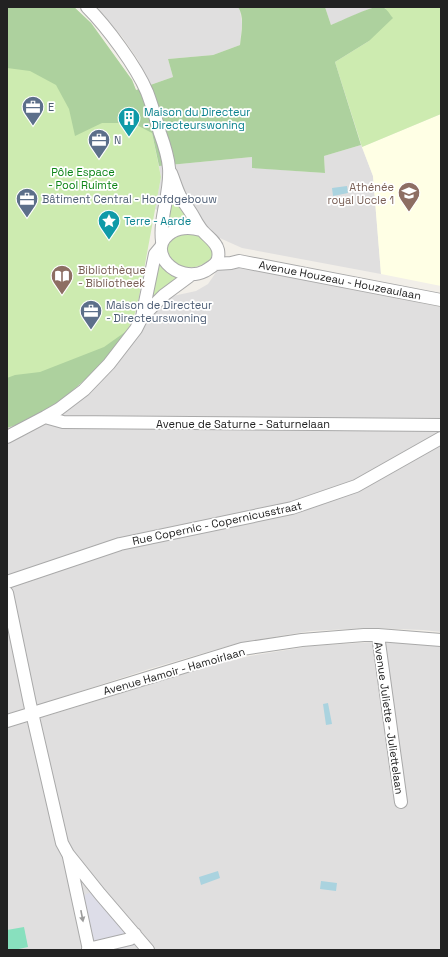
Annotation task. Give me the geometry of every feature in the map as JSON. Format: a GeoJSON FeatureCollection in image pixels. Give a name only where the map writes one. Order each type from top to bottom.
{"type":"FeatureCollection","features":[{"type":"Feature","properties":{"kind":"street"},"geometry":{"type":"LineString","coordinates":[[87,7],[96,16],[137,73],[146,91],[156,118],[169,168],[180,195],[201,230],[211,239],[218,250],[218,260],[215,264],[202,272],[191,275],[164,295],[142,317]]}},
{"type":"Feature","properties":{"kind":"street"},"geometry":{"type":"LineString","coordinates":[[169,168],[168,193],[161,233],[161,244],[168,266],[180,273],[191,275]]}},
{"type":"Feature","properties":{"kind":"street"},"geometry":{"type":"LineString","coordinates":[[7,437],[59,409],[84,390],[109,364],[136,329],[142,317],[155,254],[161,244],[169,234],[181,228],[201,230]]}},
{"type":"Feature","properties":{"kind":"street","name":"Avenue Houzeau - Houzeaulaan"},"geometry":{"type":"LineString","coordinates":[[218,250],[232,255],[239,261]]}},
{"type":"Feature","properties":{"kind":"street","name":"Avenue Houzeau - Houzeaulaan"},"geometry":{"type":"LineString","coordinates":[[215,264],[239,261],[441,300]]}},
{"type":"Feature","properties":{"kind":"street","name":"Avenue de Saturne - Saturnelaan"},"geometry":{"type":"LineString","coordinates":[[45,417],[63,422],[441,425]]}},
{"type":"Feature","properties":{"kind":"street","name":"Rue Copernic - Copernicusstraat"},"geometry":{"type":"LineString","coordinates":[[7,582],[120,544],[284,510],[306,503],[356,486],[441,438]]}},
{"type":"Feature","properties":{"kind":"street"},"geometry":{"type":"LineString","coordinates":[[7,593],[32,714],[62,843],[86,889],[135,934],[148,950]]}},
{"type":"Feature","properties":{"kind":"street","name":"Avenue Hamoir - Hamoirlaan"},"geometry":{"type":"LineString","coordinates":[[7,721],[242,649],[302,640],[378,635],[441,640]]}},
{"type":"Feature","properties":{"kind":"street","name":"Avenue Juliette - Juliettelaan"},"geometry":{"type":"LineString","coordinates":[[378,635],[401,802]]}},
{"type":"Feature","properties":{"kind":"street"},"geometry":{"type":"LineString","coordinates":[[68,854],[86,889],[89,949],[130,939],[135,934]]}},
{"type":"Feature","properties":{"kind":"shaded area"},"geometry":{"type":"Polygon","coordinates":[[[97,7],[238,7],[240,10],[242,24],[240,45],[213,55],[168,59],[173,77],[150,85],[138,60],[123,38],[97,7]]]}},
{"type":"Feature","properties":{"kind":"shaded area"},"geometry":{"type":"Polygon","coordinates":[[[325,7],[374,7],[331,25],[325,7]]]}},
{"type":"Feature","properties":{"kind":"shaded area","name":"Athénée royal Uccle 1"},"geometry":{"type":"Polygon","coordinates":[[[441,114],[441,286],[381,274],[373,176],[362,147],[441,114]]]}},
{"type":"Feature","properties":{"kind":"shaded area"},"geometry":{"type":"Polygon","coordinates":[[[361,145],[373,176],[381,274],[242,248],[155,209],[161,177],[159,166],[252,157],[253,168],[325,173],[324,156],[361,145]]]}},
{"type":"Feature","properties":{"kind":"shaded area"},"geometry":{"type":"Polygon","coordinates":[[[232,266],[441,307],[441,632],[369,628],[311,631],[254,640],[149,669],[41,704],[41,706],[25,708],[21,713],[20,710],[7,714],[7,444],[45,425],[53,425],[60,415],[136,336],[157,308],[173,296],[196,291],[208,284],[219,268],[232,266]]]}},
{"type":"Feature","properties":{"kind":"shaded area"},"geometry":{"type":"Polygon","coordinates":[[[373,642],[441,646],[441,950],[7,950],[7,728],[23,723],[23,720],[27,721],[29,724],[43,714],[44,717],[206,667],[250,656],[311,646],[373,642]]]}},
{"type":"Feature","properties":{"kind":"shaded area"},"geometry":{"type":"Polygon","coordinates":[[[89,893],[93,894],[136,945],[116,950],[92,950],[83,897],[89,893]]]}},
{"type":"Feature","properties":{"kind":"green space","name":"Pôle Espace - Pool Ruimte"},"geometry":{"type":"Polygon","coordinates":[[[7,7],[74,7],[91,23],[132,80],[152,133],[161,177],[137,308],[128,330],[102,365],[7,428],[7,7]]]}},
{"type":"Feature","properties":{"kind":"green space"},"geometry":{"type":"Polygon","coordinates":[[[7,7],[74,7],[91,23],[132,80],[136,90],[173,77],[168,59],[213,55],[240,45],[242,21],[238,7],[325,7],[331,25],[371,8],[377,7],[382,7],[385,9],[393,18],[369,41],[335,62],[361,145],[324,156],[325,173],[252,168],[252,157],[159,166],[152,133],[133,123],[102,123],[75,136],[69,109],[56,85],[30,71],[7,68],[7,7]]]}},
{"type":"Feature","properties":{"kind":"green space"},"geometry":{"type":"Polygon","coordinates":[[[382,7],[441,7],[441,114],[362,147],[335,62],[369,41],[386,9],[382,7]]]}},
{"type":"Feature","properties":{"kind":"green space"},"geometry":{"type":"Polygon","coordinates":[[[173,193],[188,220],[172,223],[167,226],[173,193]]]}},
{"type":"Feature","properties":{"kind":"green space"},"geometry":{"type":"Polygon","coordinates":[[[193,233],[201,237],[210,246],[212,250],[212,258],[204,264],[195,267],[176,267],[168,253],[168,246],[177,234],[193,233]]]}},
{"type":"Feature","properties":{"kind":"green space"},"geometry":{"type":"Polygon","coordinates":[[[157,257],[180,277],[151,300],[157,257]]]}},
{"type":"Feature","properties":{"kind":"green space"},"geometry":{"type":"Polygon","coordinates":[[[128,330],[102,365],[57,404],[22,423],[7,428],[7,378],[15,375],[40,372],[104,347],[128,330]]]}},
{"type":"Feature","properties":{"kind":"green space"},"geometry":{"type":"Polygon","coordinates":[[[24,927],[28,947],[7,950],[7,930],[24,927]]]}},
{"type":"Feature","properties":{"kind":"water"},"geometry":{"type":"Polygon","coordinates":[[[347,186],[348,193],[333,196],[332,188],[347,186]]]}},
{"type":"Feature","properties":{"kind":"water"},"geometry":{"type":"Polygon","coordinates":[[[328,703],[332,724],[326,725],[323,704],[328,703]]]}},
{"type":"Feature","properties":{"kind":"water"},"geometry":{"type":"Polygon","coordinates":[[[218,871],[220,878],[201,885],[199,877],[218,871]]]}},
{"type":"Feature","properties":{"kind":"water"},"geometry":{"type":"Polygon","coordinates":[[[321,881],[337,883],[336,891],[320,889],[321,881]]]}},
{"type":"Feature","properties":{"kind":"place","name":"E"},"geometry":{"type":"Point","coordinates":[33,126]}},
{"type":"Feature","properties":{"kind":"place","name":"Maison du Directeur - Directeurswoning"},"geometry":{"type":"Point","coordinates":[129,138]}},
{"type":"Feature","properties":{"kind":"place","name":"N"},"geometry":{"type":"Point","coordinates":[99,160]}},
{"type":"Feature","properties":{"kind":"place","name":"Athénée royal Uccle 1"},"geometry":{"type":"Point","coordinates":[409,212]}},
{"type":"Feature","properties":{"kind":"place","name":"Bâtiment Central - Hoofdgebouw"},"geometry":{"type":"Point","coordinates":[27,218]}},
{"type":"Feature","properties":{"kind":"place","name":"Terre - Aarde"},"geometry":{"type":"Point","coordinates":[109,240]}},
{"type":"Feature","properties":{"kind":"place","name":"Bibliothèque - Bibliotheek"},"geometry":{"type":"Point","coordinates":[62,296]}},
{"type":"Feature","properties":{"kind":"place","name":"Maison de Directeur - Directeurswoning"},"geometry":{"type":"Point","coordinates":[91,330]}}]}
